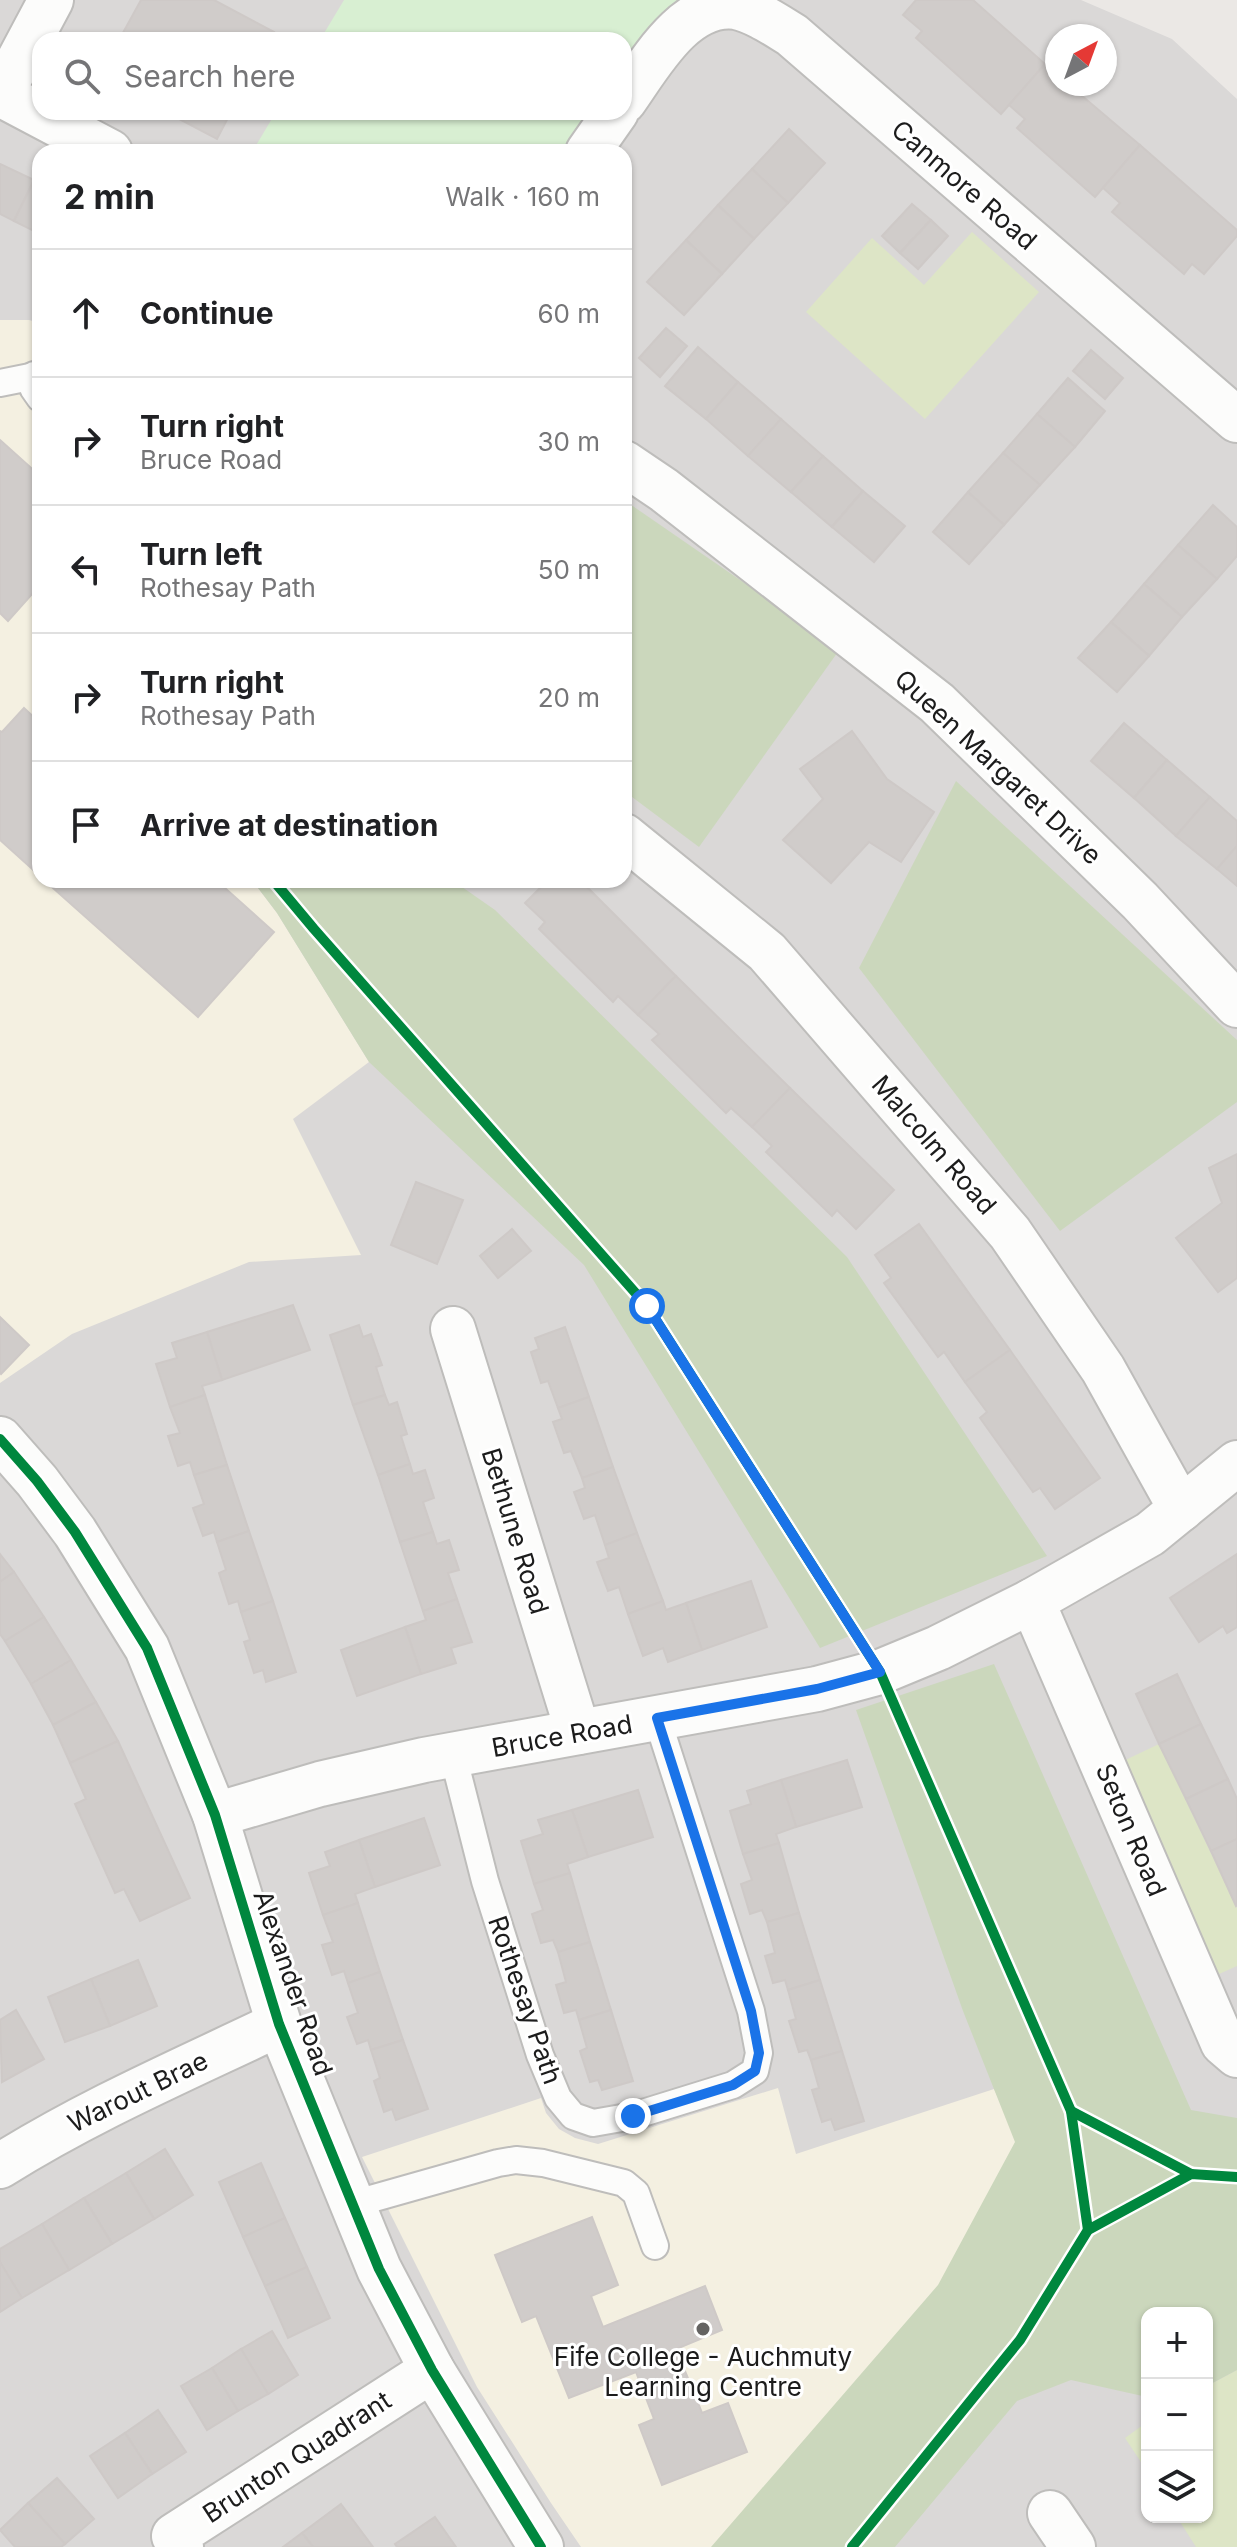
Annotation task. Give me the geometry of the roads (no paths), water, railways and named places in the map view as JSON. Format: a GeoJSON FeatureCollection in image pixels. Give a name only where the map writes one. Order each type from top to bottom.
{"type":"FeatureCollection","features":[{"type":"Feature","properties":{"kind":"street"},"geometry":{"type":"LineString","coordinates":[[34,32],[51,0]]}},
{"type":"Feature","properties":{"kind":"street","name":"Canmore Road"},"geometry":{"type":"LineString","coordinates":[[632,90],[674,30],[702,8],[734,6],[764,17],[792,35],[1237,420]]}},
{"type":"Feature","properties":{"kind":"street"},"geometry":{"type":"LineString","coordinates":[[32,35],[0,94],[32,111]]}},
{"type":"Feature","properties":{"kind":"street"},"geometry":{"type":"LineString","coordinates":[[49,120],[95,144]]}},
{"type":"Feature","properties":{"kind":"street"},"geometry":{"type":"LineString","coordinates":[[594,144],[610,120]]}},
{"type":"Feature","properties":{"kind":"street","name":"Queen Margaret Drive"},"geometry":{"type":"LineString","coordinates":[[632,468],[937,703],[1140,901],[1237,1005]]}},
{"type":"Feature","properties":{"kind":"street","name":"Malcolm Road"},"geometry":{"type":"LineString","coordinates":[[632,842],[767,952],[1010,1233],[1103,1369],[1181,1509]]}},
{"type":"Feature","properties":{"kind":"street","name":"Bethune Road"},"geometry":{"type":"LineString","coordinates":[[453,1329],[578,1732]]}},
{"type":"Feature","properties":{"kind":"street","name":"Alexander Road"},"geometry":{"type":"LineString","coordinates":[[0,1439],[37,1481],[75,1532],[147,1648],[215,1815],[279,2024],[379,2269],[432,2370],[541,2547]]}},
{"type":"Feature","properties":{"kind":"street","name":"Bruce Road"},"geometry":{"type":"LineString","coordinates":[[215,1815],[320,1784],[453,1755],[817,1689],[880,1672],[938,1648],[1032,1601],[1150,1534],[1237,1463]]}},
{"type":"Feature","properties":{"kind":"street","name":"Seton Road"},"geometry":{"type":"LineString","coordinates":[[1032,1601],[1223,2043],[1237,2055]]}},
{"type":"Feature","properties":{"kind":"street","name":"Warout Brae"},"geometry":{"type":"LineString","coordinates":[[0,2166],[118,2100],[279,2024]]}},
{"type":"Feature","properties":{"kind":"street","name":"Brunton Quadrant"},"geometry":{"type":"LineString","coordinates":[[181,2547],[174,2536],[432,2370]]}},
{"type":"Feature","properties":{"kind":"lane"},"geometry":{"type":"LineString","coordinates":[[0,383],[32,382]]}},
{"type":"Feature","properties":{"kind":"lane","name":"Rothesay Path"},"geometry":{"type":"LineString","coordinates":[[453,1755],[485,1881],[540,2055],[558,2098],[573,2116],[593,2123],[633,2116],[733,2085],[755,2071],[759,2053],[751,2011],[657,1718]]}},
{"type":"Feature","properties":{"kind":"lane"},"geometry":{"type":"LineString","coordinates":[[353,2204],[498,2163],[516,2160],[543,2163],[630,2187],[636,2193],[655,2246]]}},
{"type":"Feature","properties":{"kind":"place","name":"Fife College - Auchmuty Learning Centre"},"geometry":{"type":"Point","coordinates":[703,2329]}}]}
